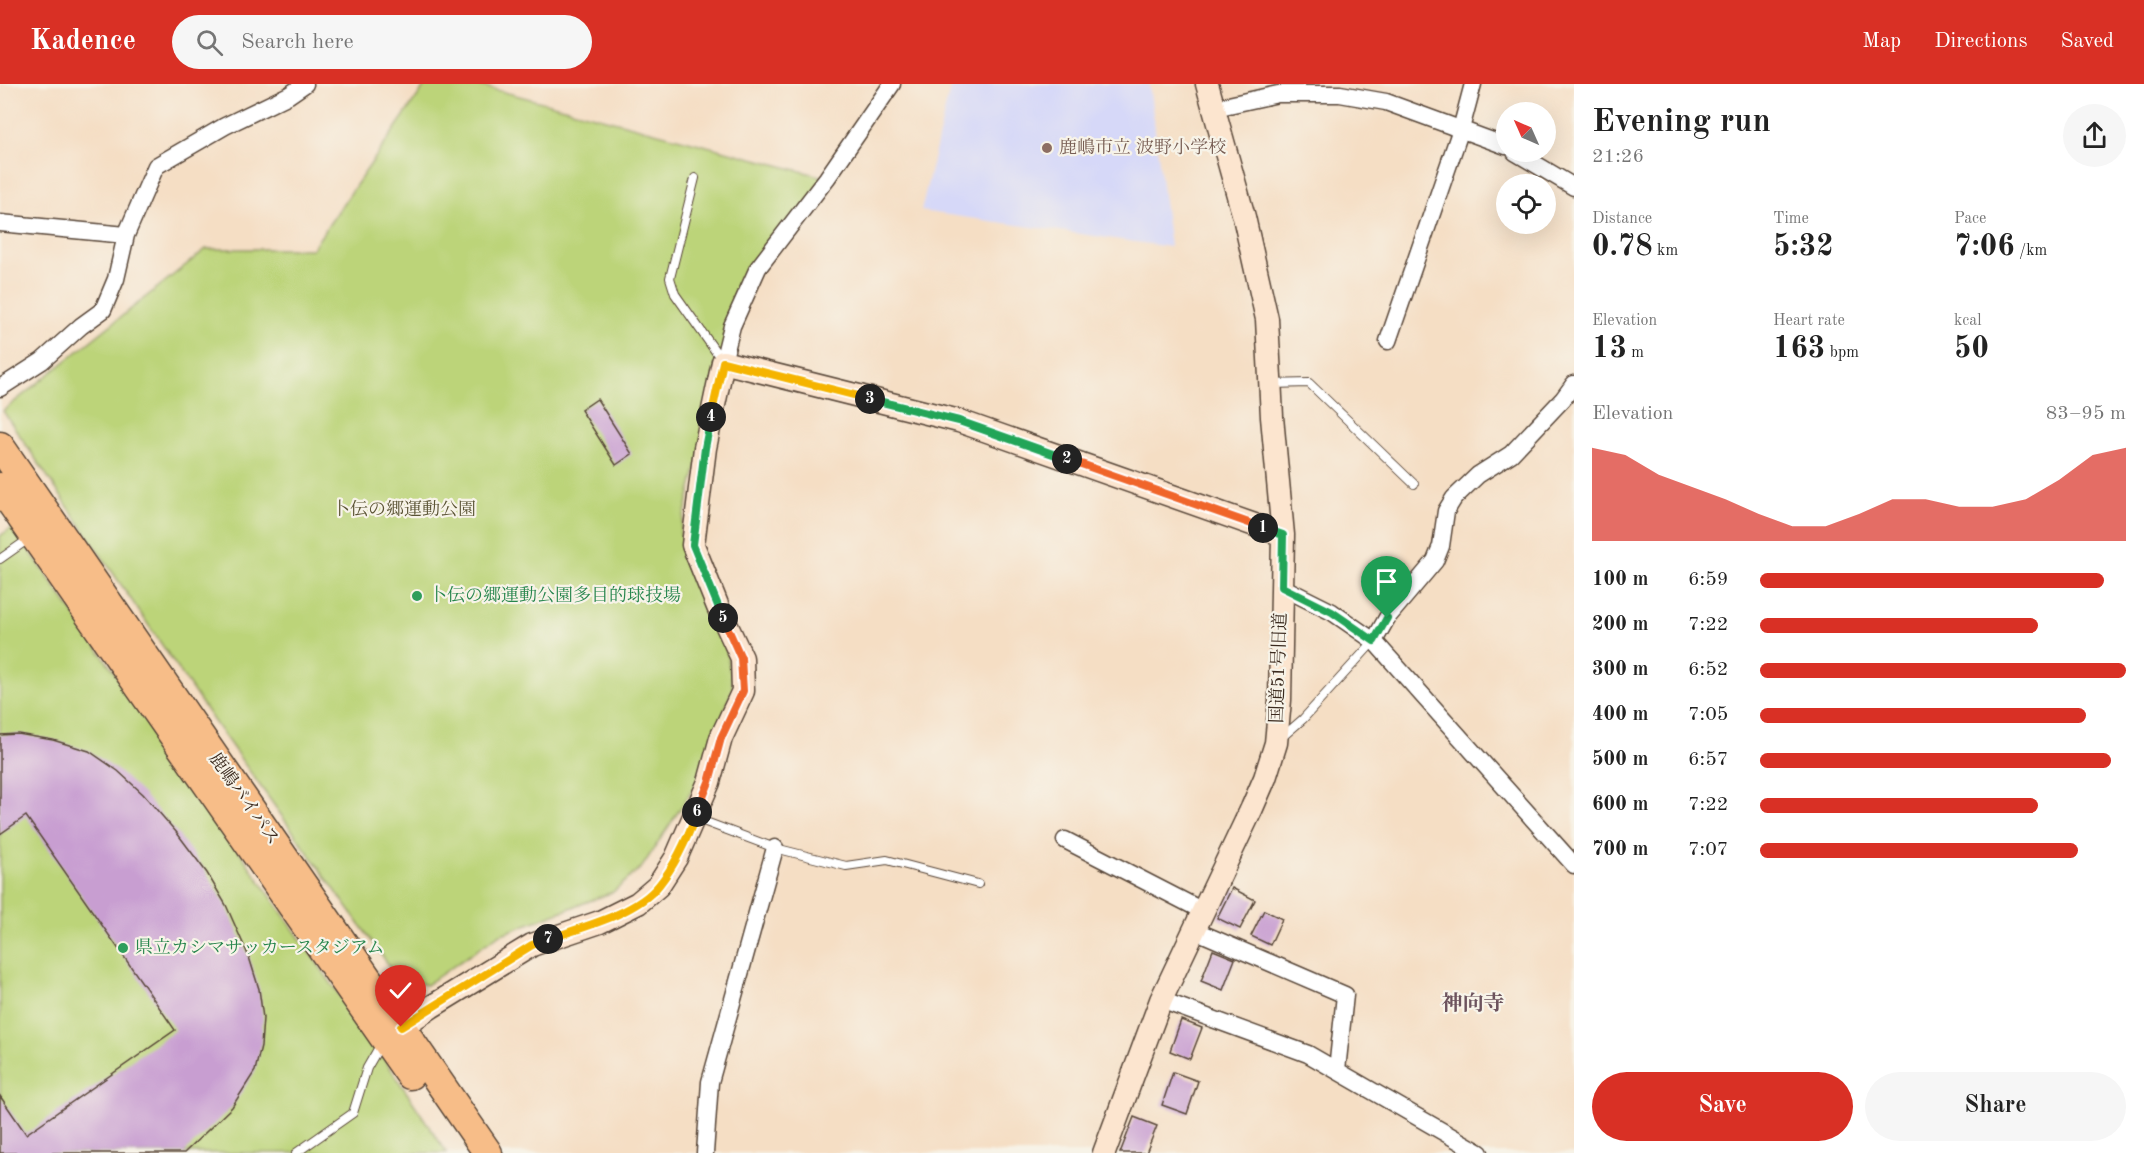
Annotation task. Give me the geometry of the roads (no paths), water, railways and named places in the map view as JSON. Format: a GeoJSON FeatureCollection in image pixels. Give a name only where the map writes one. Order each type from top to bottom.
{"type":"FeatureCollection","features":[{"type":"Feature","properties":{"kind":"highway","name":"鹿嶋バイパス"},"geometry":{"type":"LineString","coordinates":[[0,446],[43,529],[393,1033],[488,1153]]}},
{"type":"Feature","properties":{"kind":"highway","name":"鹿嶋バイパス"},"geometry":{"type":"LineString","coordinates":[[0,487],[43,529]]}},
{"type":"Feature","properties":{"kind":"highway","name":"鹿嶋バイパス"},"geometry":{"type":"LineString","coordinates":[[393,1033],[464,1153]]}},
{"type":"Feature","properties":{"kind":"street"},"geometry":{"type":"LineString","coordinates":[[0,388],[42,361],[81,326],[103,310],[116,279],[126,235],[156,166],[225,126],[289,95],[305,84]]}},
{"type":"Feature","properties":{"kind":"street"},"geometry":{"type":"LineString","coordinates":[[393,1033],[532,945],[600,922],[638,903],[658,886],[676,858],[709,782],[721,738],[743,691],[741,658],[693,545],[705,448],[732,326],[758,268],[827,178],[892,84]]}},
{"type":"Feature","properties":{"kind":"street","name":"国道51号旧道"},"geometry":{"type":"LineString","coordinates":[[1104,1153],[1161,1000],[1265,778],[1275,743],[1280,700],[1283,535],[1270,384],[1267,319],[1244,217],[1207,84]]}},
{"type":"Feature","properties":{"kind":"street"},"geometry":{"type":"LineString","coordinates":[[1388,341],[1461,129],[1473,84]]}},
{"type":"Feature","properties":{"kind":"street"},"geometry":{"type":"LineString","coordinates":[[1215,108],[1278,94],[1340,94],[1386,102],[1496,142]]}},
{"type":"Feature","properties":{"kind":"street"},"geometry":{"type":"LineString","coordinates":[[1532,162],[1574,187]]}},
{"type":"Feature","properties":{"kind":"street"},"geometry":{"type":"LineString","coordinates":[[0,223],[126,235]]}},
{"type":"Feature","properties":{"kind":"street"},"geometry":{"type":"LineString","coordinates":[[723,362],[959,421],[1283,535]]}},
{"type":"Feature","properties":{"kind":"street"},"geometry":{"type":"LineString","coordinates":[[1374,641],[1387,618],[1435,561],[1441,546],[1446,511],[1454,498],[1478,475],[1511,454],[1563,399],[1574,384]]}},
{"type":"Feature","properties":{"kind":"street"},"geometry":{"type":"LineString","coordinates":[[1282,587],[1332,612],[1374,641],[1574,865]]}},
{"type":"Feature","properties":{"kind":"street"},"geometry":{"type":"LineString","coordinates":[[1065,840],[1198,920],[1345,995],[1336,1070]]}},
{"type":"Feature","properties":{"kind":"street"},"geometry":{"type":"LineString","coordinates":[[705,1153],[710,1082],[775,848]]}},
{"type":"Feature","properties":{"kind":"street"},"geometry":{"type":"LineString","coordinates":[[1161,1000],[1308,1054],[1480,1153]]}},
{"type":"Feature","properties":{"kind":"lane"},"geometry":{"type":"LineString","coordinates":[[695,178],[670,278],[675,294],[723,362]]}},
{"type":"Feature","properties":{"kind":"lane"},"geometry":{"type":"LineString","coordinates":[[1270,384],[1309,383],[1414,484]]}},
{"type":"Feature","properties":{"kind":"lane"},"geometry":{"type":"LineString","coordinates":[[0,559],[43,529]]}},
{"type":"Feature","properties":{"kind":"lane"},"geometry":{"type":"LineString","coordinates":[[1275,743],[1303,719],[1374,641]]}},
{"type":"Feature","properties":{"kind":"lane"},"geometry":{"type":"LineString","coordinates":[[695,818],[775,848],[846,866],[887,860],[978,884]]}},
{"type":"Feature","properties":{"kind":"lane"},"geometry":{"type":"LineString","coordinates":[[296,1153],[353,1113],[367,1068],[393,1033]]}},
{"type":"Feature","properties":{"kind":"place","name":"鹿嶋市立 波野小学校"},"geometry":{"type":"Point","coordinates":[1047,148]}},
{"type":"Feature","properties":{"kind":"place","name":"卜伝の郷運動公園多目的球技場"},"geometry":{"type":"Point","coordinates":[417,596]}},
{"type":"Feature","properties":{"kind":"place","name":"県立カシマサッカースタジアム"},"geometry":{"type":"Point","coordinates":[123,948]}},
{"type":"Feature","properties":{"kind":"district","name":"神向寺"},"geometry":{"type":"Point","coordinates":[1473,1004]}},
{"type":"Feature","properties":{"kind":"park label","name":"卜伝の郷運動公園"},"geometry":{"type":"Point","coordinates":[404,510]}}]}
